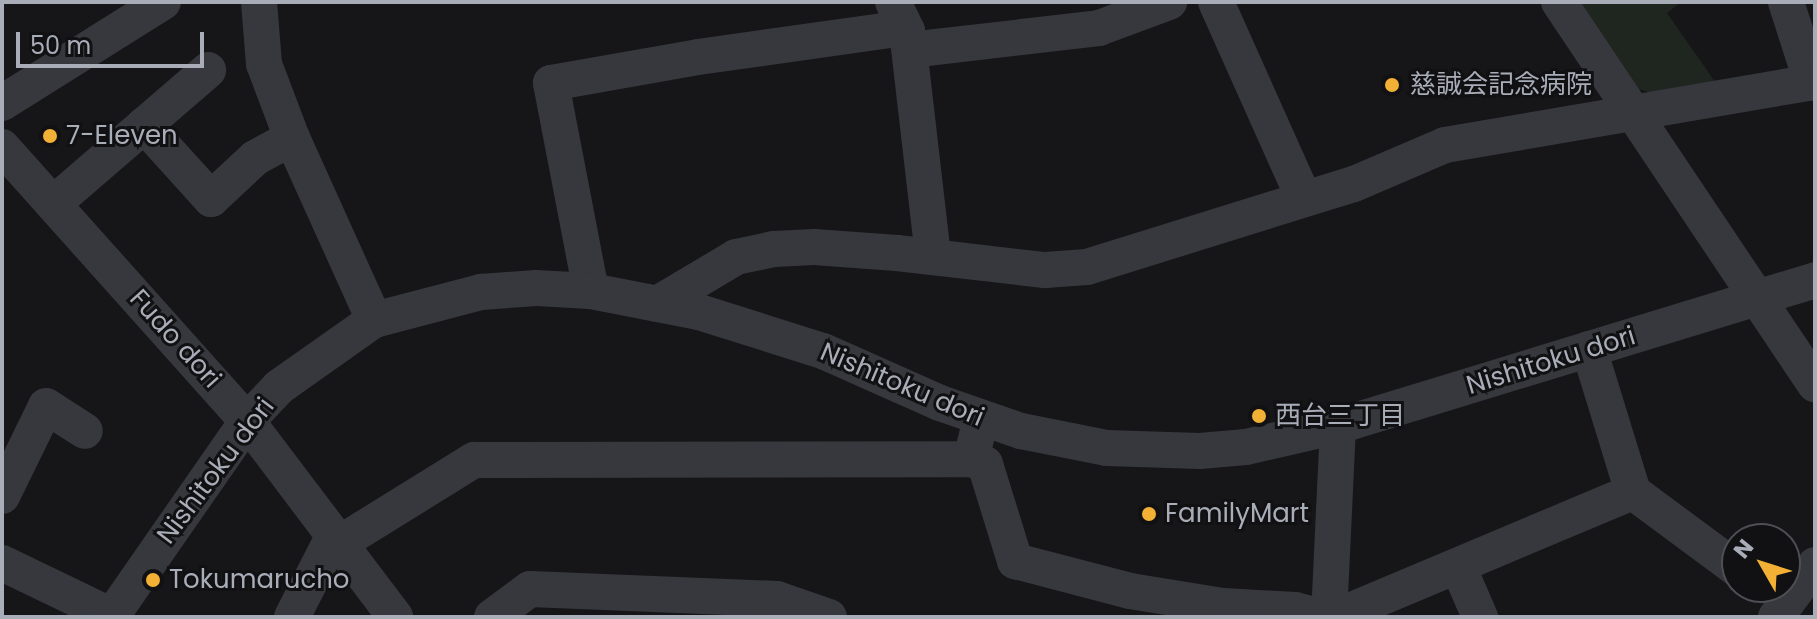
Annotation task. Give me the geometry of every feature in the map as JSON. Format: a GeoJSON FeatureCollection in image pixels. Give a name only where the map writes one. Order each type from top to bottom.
{"type":"FeatureCollection","features":[{"type":"Feature","properties":{"kind":"street"},"geometry":{"type":"LineString","coordinates":[[2,103],[163,2]]}},
{"type":"Feature","properties":{"kind":"street"},"geometry":{"type":"LineString","coordinates":[[259,2],[264,64],[292,138],[374,320]]}},
{"type":"Feature","properties":{"kind":"street"},"geometry":{"type":"LineString","coordinates":[[591,291],[551,83],[727,53],[903,28],[1099,28],[1169,2]]}},
{"type":"Feature","properties":{"kind":"street"},"geometry":{"type":"LineString","coordinates":[[1216,2],[1304,199]]}},
{"type":"Feature","properties":{"kind":"street"},"geometry":{"type":"LineString","coordinates":[[1559,2],[1815,384]]}},
{"type":"Feature","properties":{"kind":"street"},"geometry":{"type":"LineString","coordinates":[[657,304],[736,257],[774,249],[814,247],[1045,270],[1087,267],[1354,184],[1445,145],[1814,82],[1786,2]]}},
{"type":"Feature","properties":{"kind":"street"},"geometry":{"type":"LineString","coordinates":[[903,28],[933,257]]}},
{"type":"Feature","properties":{"kind":"street"},"geometry":{"type":"LineString","coordinates":[[53,204],[208,70]]}},
{"type":"Feature","properties":{"kind":"street"},"geometry":{"type":"LineString","coordinates":[[144,125],[211,199],[255,158],[292,138]]}},
{"type":"Feature","properties":{"kind":"street","name":"Fudo dori"},"geometry":{"type":"LineString","coordinates":[[2,147],[247,421],[395,617]]}},
{"type":"Feature","properties":{"kind":"street","name":"Nishitoku dori"},"geometry":{"type":"LineString","coordinates":[[112,616],[247,421],[305,365],[374,320],[481,292],[536,288],[591,291],[657,304],[783,336],[981,419],[1063,440],[1153,451],[1246,447],[1338,426],[1815,280]]}},
{"type":"Feature","properties":{"kind":"street"},"geometry":{"type":"LineString","coordinates":[[1589,349],[1633,492],[1721,557]]}},
{"type":"Feature","properties":{"kind":"street"},"geometry":{"type":"LineString","coordinates":[[2,496],[46,406],[85,431]]}},
{"type":"Feature","properties":{"kind":"street"},"geometry":{"type":"LineString","coordinates":[[971,459],[981,419]]}},
{"type":"Feature","properties":{"kind":"street"},"geometry":{"type":"LineString","coordinates":[[1338,426],[1332,617],[1633,492]]}},
{"type":"Feature","properties":{"kind":"street"},"geometry":{"type":"LineString","coordinates":[[292,617],[337,539],[474,460],[971,459],[985,464],[1015,561],[1143,594],[1223,606],[1295,610],[1321,617]]}},
{"type":"Feature","properties":{"kind":"street"},"geometry":{"type":"LineString","coordinates":[[2,563],[112,616]]}},
{"type":"Feature","properties":{"kind":"street"},"geometry":{"type":"LineString","coordinates":[[1780,606],[1815,565]]}},
{"type":"Feature","properties":{"kind":"street"},"geometry":{"type":"LineString","coordinates":[[1458,566],[1480,617]]}},
{"type":"Feature","properties":{"kind":"street"},"geometry":{"type":"LineString","coordinates":[[492,617],[530,589],[763,597],[829,617]]}},
{"type":"Feature","properties":{"kind":"shaded area"},"geometry":{"type":"Polygon","coordinates":[[[1577,2],[1681,2],[1667,13],[1716,83],[1652,93],[1635,88],[1577,2]]]}},
{"type":"Feature","properties":{"kind":"place","name":"慈誠会記念病院"},"geometry":{"type":"Point","coordinates":[1392,85]}},
{"type":"Feature","properties":{"kind":"place","name":"7-Eleven"},"geometry":{"type":"Point","coordinates":[50,136]}},
{"type":"Feature","properties":{"kind":"place","name":"西台三丁目"},"geometry":{"type":"Point","coordinates":[1259,416]}},
{"type":"Feature","properties":{"kind":"place","name":"FamilyMart"},"geometry":{"type":"Point","coordinates":[1149,514]}},
{"type":"Feature","properties":{"kind":"place","name":"Tokumarucho"},"geometry":{"type":"Point","coordinates":[153,580]}}]}
